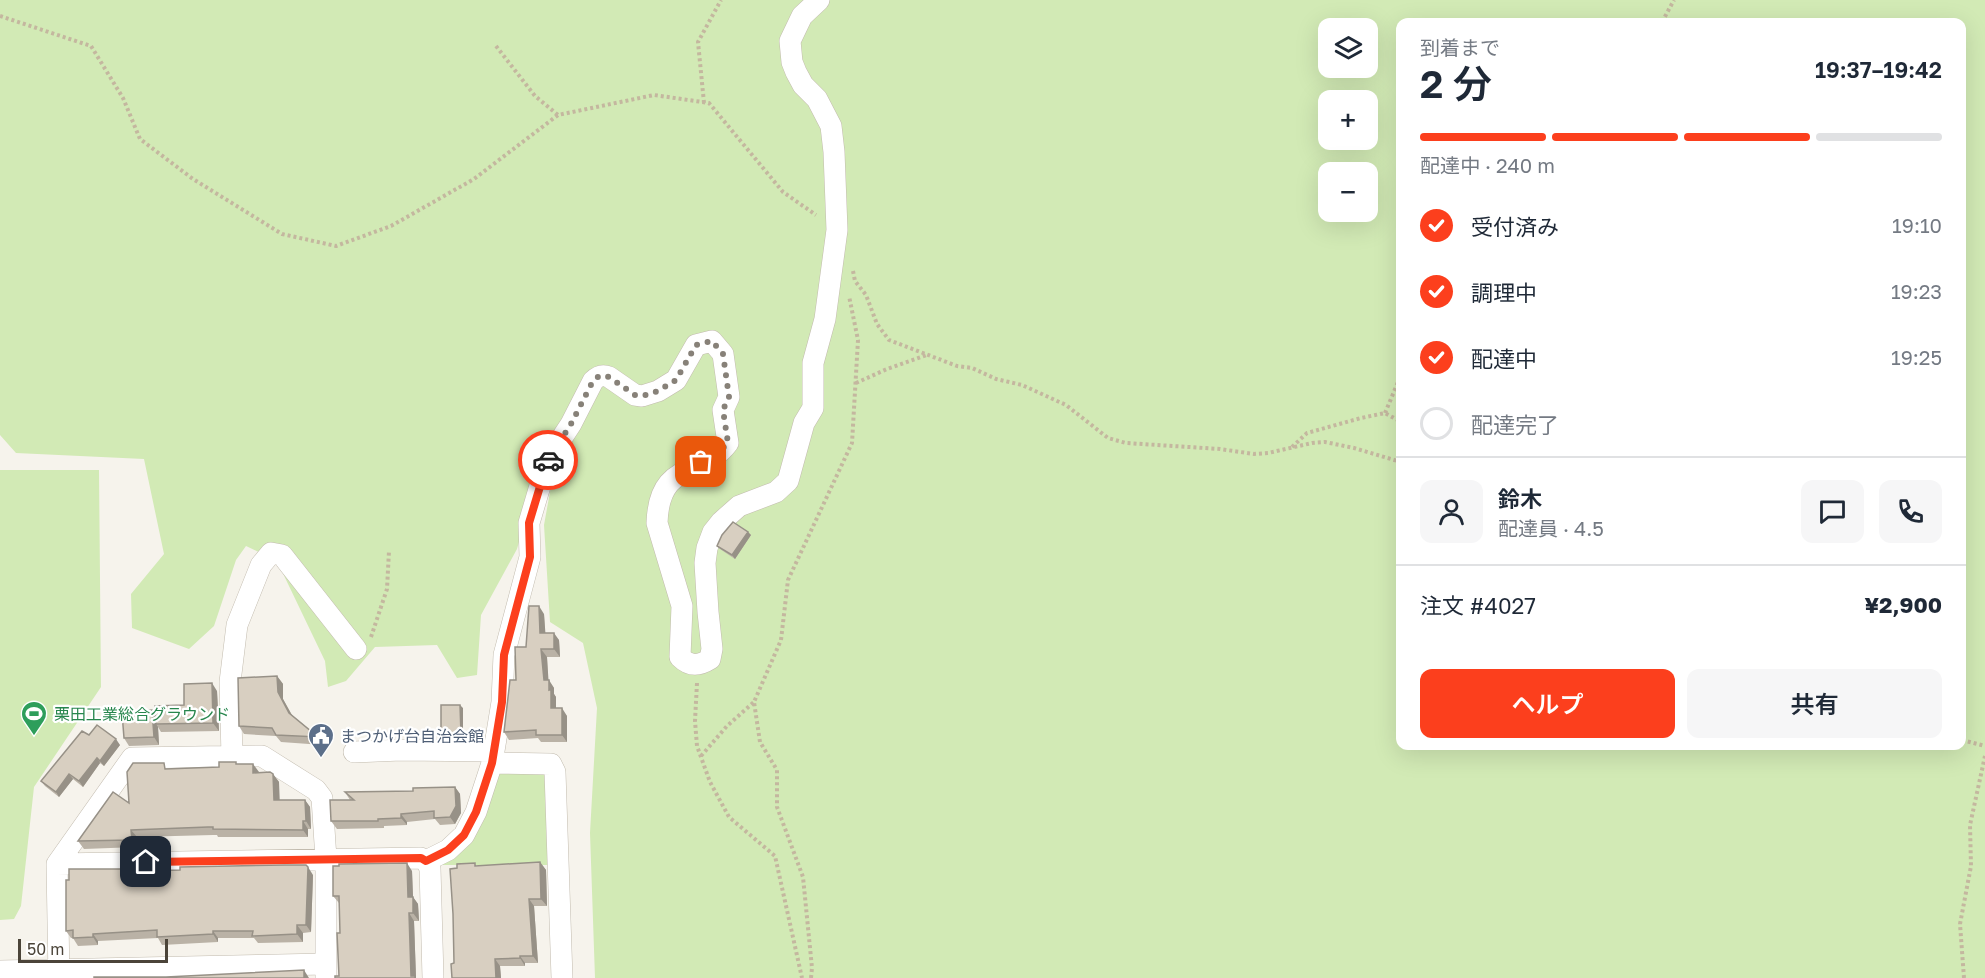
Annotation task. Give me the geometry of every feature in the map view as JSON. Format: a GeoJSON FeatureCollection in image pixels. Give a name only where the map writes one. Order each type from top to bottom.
{"type":"FeatureCollection","features":[{"type":"Feature","properties":{"kind":"street"},"geometry":{"type":"LineString","coordinates":[[426,861],[448,850],[464,835],[476,812],[493,757],[502,702],[504,655],[530,557],[529,523],[548,459],[571,424],[593,381],[598,377],[604,375],[609,377],[635,395],[642,396],[658,391],[676,380],[696,345],[712,341],[723,354],[729,397],[723,410],[728,443],[715,456],[675,477],[666,487],[657,509],[657,523],[682,606],[680,657],[685,662],[698,665],[710,659],[712,649],[705,563],[707,548],[720,522],[739,506],[776,492],[788,481],[804,423],[813,408],[813,363],[825,319],[837,230],[837,202],[831,126],[817,99],[803,85],[796,72],[790,52],[790,41],[802,16],[819,0]]}},
{"type":"Feature","properties":{"kind":"street"},"geometry":{"type":"LineString","coordinates":[[232,756],[230,682],[237,625],[261,564],[271,553],[282,555],[356,649]]}},
{"type":"Feature","properties":{"kind":"street"},"geometry":{"type":"LineString","coordinates":[[354,752],[422,750],[551,764],[555,771],[562,978]]}},
{"type":"Feature","properties":{"kind":"street"},"geometry":{"type":"LineString","coordinates":[[0,972],[59,974],[326,971],[326,859],[322,798],[316,790],[262,756],[132,758],[57,864],[59,974]]}},
{"type":"Feature","properties":{"kind":"street"},"geometry":{"type":"LineString","coordinates":[[57,864],[421,858],[430,868],[433,978]]}},
{"type":"Feature","properties":{"kind":"path"},"geometry":{"type":"LineString","coordinates":[[704,103],[699,42],[721,0]]}},
{"type":"Feature","properties":{"kind":"path"},"geometry":{"type":"LineString","coordinates":[[1664,18],[1674,0]]}},
{"type":"Feature","properties":{"kind":"path"},"geometry":{"type":"LineString","coordinates":[[0,16],[91,46],[123,98],[140,139],[193,179],[282,234],[336,246],[391,226],[474,179],[558,115],[654,95],[709,103],[783,192],[837,230]]}},
{"type":"Feature","properties":{"kind":"path"},"geometry":{"type":"LineString","coordinates":[[496,46],[535,96],[558,115]]}},
{"type":"Feature","properties":{"kind":"path"},"geometry":{"type":"LineString","coordinates":[[852,269],[855,281],[866,295],[877,324],[889,340],[957,366],[972,368],[996,379],[1022,385],[1066,405],[1108,438],[1126,443],[1254,454],[1325,442],[1396,461]]}},
{"type":"Feature","properties":{"kind":"path"},"geometry":{"type":"LineString","coordinates":[[701,756],[727,726],[754,702],[781,640],[788,580],[852,443],[858,340],[848,288]]}},
{"type":"Feature","properties":{"kind":"path"},"geometry":{"type":"LineString","coordinates":[[856,383],[927,355]]}},
{"type":"Feature","properties":{"kind":"path"},"geometry":{"type":"LineString","coordinates":[[1384,413],[1396,386]]}},
{"type":"Feature","properties":{"kind":"path"},"geometry":{"type":"LineString","coordinates":[[1292,448],[1307,434],[1384,413],[1396,419]]}},
{"type":"Feature","properties":{"kind":"path"},"geometry":{"type":"LineString","coordinates":[[356,649],[368,646],[378,618],[387,589],[389,551]]}},
{"type":"Feature","properties":{"kind":"path"},"geometry":{"type":"LineString","coordinates":[[698,665],[695,721],[697,746],[710,782],[729,817],[775,856],[802,978]]}},
{"type":"Feature","properties":{"kind":"path"},"geometry":{"type":"LineString","coordinates":[[754,702],[760,742],[777,770],[777,807],[803,877],[811,978]]}},
{"type":"Feature","properties":{"kind":"path"},"geometry":{"type":"LineString","coordinates":[[1966,742],[1985,746]]}},
{"type":"Feature","properties":{"kind":"path"},"geometry":{"type":"LineString","coordinates":[[1964,978],[1960,924],[1971,866],[1970,825],[1985,760]]}},
{"type":"Feature","properties":{"kind":"green space"},"geometry":{"type":"Polygon","coordinates":[[[0,0],[1985,0],[1985,978],[595,978],[590,833],[597,708],[583,643],[550,622],[544,525],[556,459],[544,451],[517,549],[481,615],[477,675],[457,678],[437,645],[375,647],[346,681],[328,687],[325,661],[277,561],[246,546],[236,560],[214,626],[189,649],[132,628],[131,594],[164,554],[144,459],[16,453],[0,435],[0,0]]]}},
{"type":"Feature","properties":{"kind":"green space","name":"栗田工業総合グラウンド"},"geometry":{"type":"Polygon","coordinates":[[[0,470],[99,470],[101,687],[34,787],[21,906],[14,919],[0,920],[0,470]]]}},
{"type":"Feature","properties":{"kind":"green space"},"geometry":{"type":"Polygon","coordinates":[[[501,773],[541,773],[547,777],[551,865],[439,865],[493,777],[501,773]]]}},
{"type":"Feature","properties":{"kind":"building"},"geometry":{"type":"Polygon","coordinates":[[[733,522],[748,532],[732,555],[717,546],[722,535],[733,522]]]}},
{"type":"Feature","properties":{"kind":"building"},"geometry":{"type":"Polygon","coordinates":[[[529,606],[539,606],[540,633],[554,633],[554,649],[541,649],[544,680],[549,680],[549,690],[551,689],[551,708],[562,708],[562,735],[536,735],[536,730],[504,732],[510,680],[516,680],[515,647],[526,647],[529,606]]]}},
{"type":"Feature","properties":{"kind":"building"},"geometry":{"type":"Polygon","coordinates":[[[277,676],[278,692],[289,713],[318,737],[276,735],[272,728],[239,726],[238,678],[277,676]]]}},
{"type":"Feature","properties":{"kind":"building"},"geometry":{"type":"Polygon","coordinates":[[[212,683],[213,723],[156,724],[155,706],[184,705],[184,684],[212,683]]]}},
{"type":"Feature","properties":{"kind":"building"},"geometry":{"type":"Polygon","coordinates":[[[441,705],[460,705],[461,734],[441,733],[441,705]]]}},
{"type":"Feature","properties":{"kind":"building"},"geometry":{"type":"Polygon","coordinates":[[[152,710],[154,737],[124,738],[122,713],[152,710]]]}},
{"type":"Feature","properties":{"kind":"building"},"geometry":{"type":"Polygon","coordinates":[[[97,725],[116,739],[100,761],[97,758],[79,781],[69,774],[56,792],[41,781],[82,731],[89,735],[97,725]]]}},
{"type":"Feature","properties":{"kind":"building"},"geometry":{"type":"Polygon","coordinates":[[[219,762],[253,764],[253,773],[270,772],[273,774],[274,800],[305,800],[306,821],[303,821],[303,830],[213,829],[213,827],[208,827],[131,830],[132,840],[78,841],[113,792],[129,803],[127,772],[133,763],[164,763],[165,769],[219,767],[219,762]]]}},
{"type":"Feature","properties":{"kind":"building"},"geometry":{"type":"Polygon","coordinates":[[[455,787],[456,806],[450,817],[434,818],[434,811],[401,814],[401,818],[378,819],[378,821],[331,821],[330,800],[354,800],[345,792],[413,791],[413,788],[455,787]]]}},
{"type":"Feature","properties":{"kind":"building"},"geometry":{"type":"Polygon","coordinates":[[[540,862],[541,899],[529,899],[533,956],[495,959],[496,978],[452,978],[451,964],[454,963],[450,869],[457,868],[457,864],[475,863],[475,866],[540,862]]]}},
{"type":"Feature","properties":{"kind":"building"},"geometry":{"type":"Polygon","coordinates":[[[407,863],[408,897],[413,897],[413,913],[409,913],[411,976],[415,978],[335,978],[339,976],[337,933],[340,933],[339,896],[333,896],[333,866],[407,863]]]}},
{"type":"Feature","properties":{"kind":"building"},"geometry":{"type":"Polygon","coordinates":[[[306,865],[308,867],[306,925],[297,925],[297,934],[252,936],[253,931],[213,931],[213,934],[157,937],[157,930],[93,934],[93,937],[73,938],[73,930],[66,931],[66,880],[69,880],[69,869],[136,869],[136,871],[180,870],[180,867],[306,865]]]}},
{"type":"Feature","properties":{"kind":"building"},"geometry":{"type":"Polygon","coordinates":[[[304,970],[304,978],[94,978],[166,977],[304,970]]]}},
{"type":"Feature","properties":{"kind":"way so far"},"geometry":{"type":"LineString","coordinates":[[548,460],[571,424],[593,381],[598,377],[604,375],[609,377],[635,395],[642,396],[658,391],[676,380],[696,345],[712,341],[723,354],[729,397],[723,410],[728,443],[715,456],[701,462]]}},
{"type":"Feature","properties":{"kind":"place","name":"栗田工業総合グラウンド"},"geometry":{"type":"Point","coordinates":[34,737]}},
{"type":"Feature","properties":{"kind":"place","name":"まつかげ台自治会館"},"geometry":{"type":"Point","coordinates":[321,759]}},
{"type":"Feature","properties":{"kind":"route"},"geometry":{"type":"LineString","coordinates":[[146,862],[421,858],[426,861],[448,850],[464,835],[476,812],[492,763],[502,702],[504,655],[530,557],[529,523],[548,460]]}}]}
